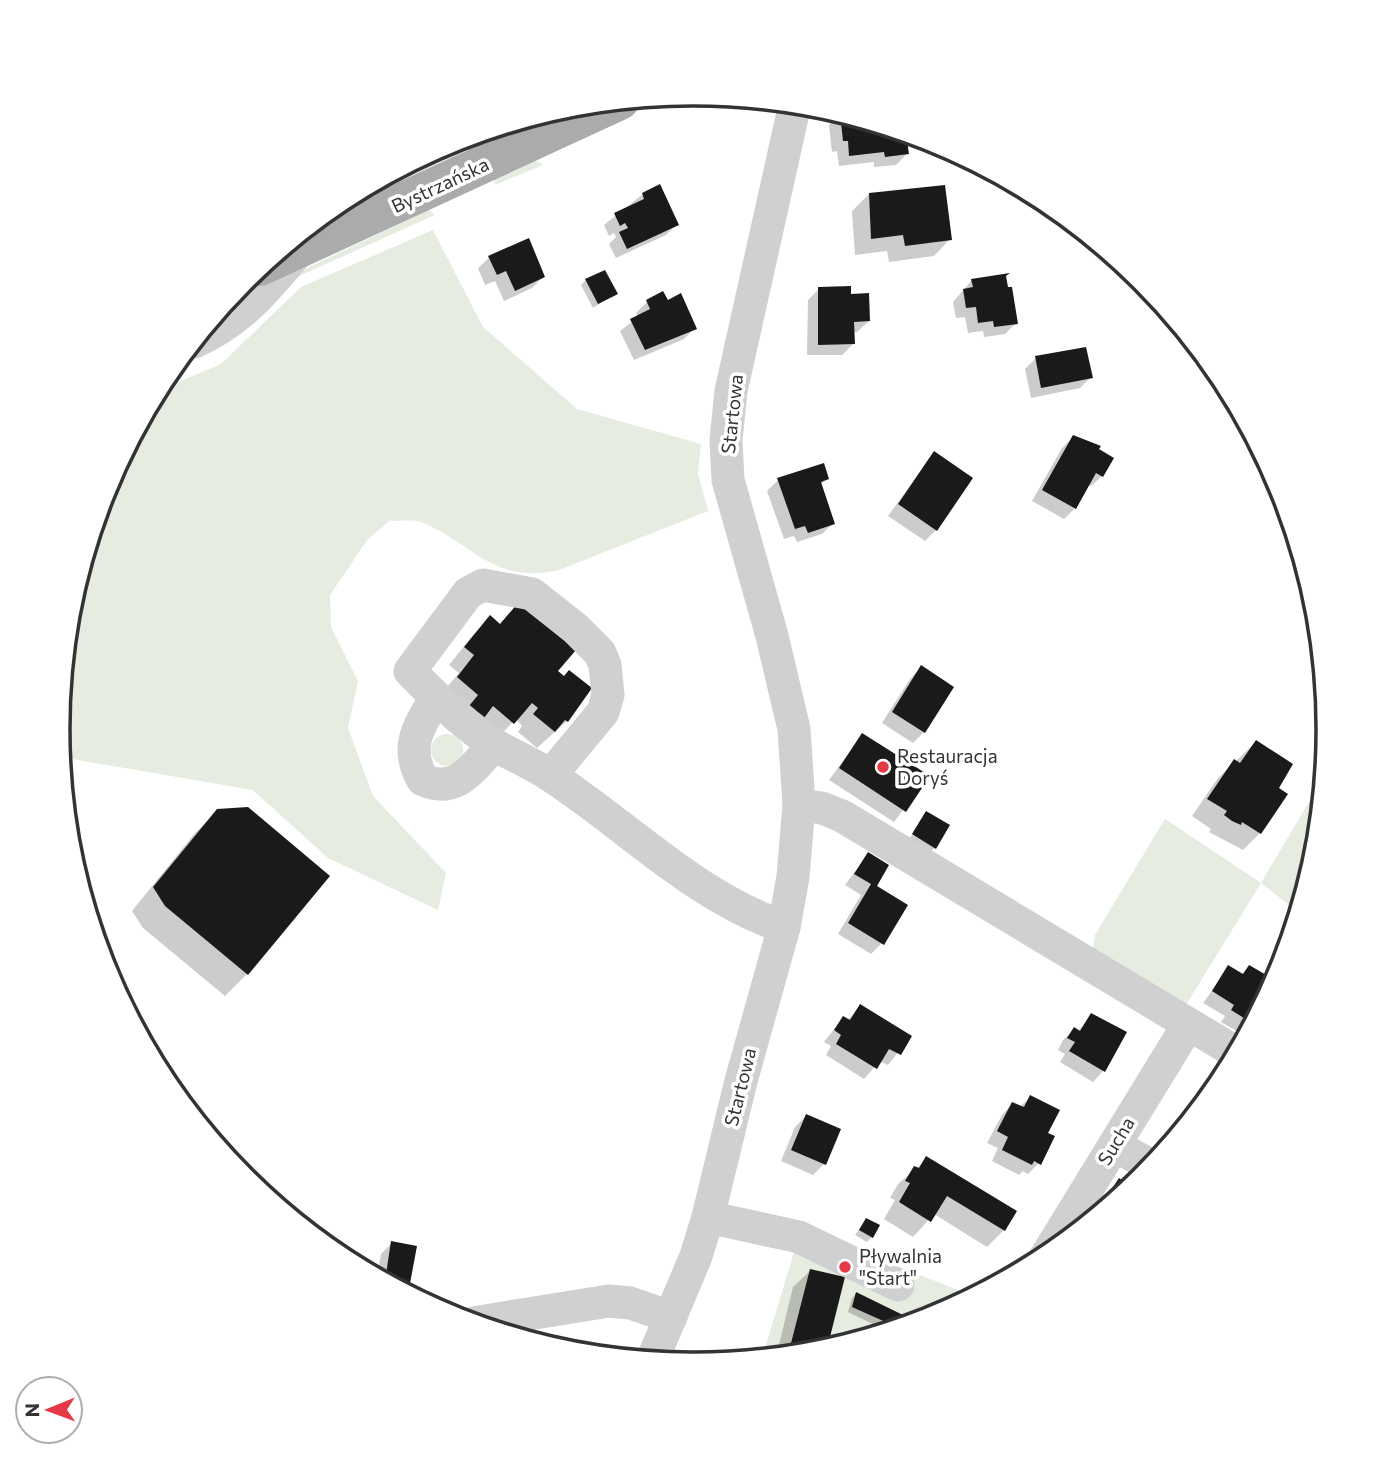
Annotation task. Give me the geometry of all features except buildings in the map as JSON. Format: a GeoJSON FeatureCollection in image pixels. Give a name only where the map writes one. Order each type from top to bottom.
{"type":"FeatureCollection","features":[{"type":"Feature","properties":{"kind":"main road","name":"Bystrzańska"},"geometry":{"type":"LineString","coordinates":[[294,251],[592,115]]}},
{"type":"Feature","properties":{"kind":"street","name":"Startowa"},"geometry":{"type":"LineString","coordinates":[[656,1351],[708,1217],[741,1081],[784,927],[793,877],[799,805],[797,753],[790,706],[728,480],[726,440],[731,391],[793,115]]}},
{"type":"Feature","properties":{"kind":"street"},"geometry":{"type":"LineString","coordinates":[[215,331],[253,305],[301,248]]}},
{"type":"Feature","properties":{"kind":"street"},"geometry":{"type":"LineString","coordinates":[[551,775],[603,712],[607,678],[600,653],[575,628],[533,594],[483,585],[468,593],[410,671],[436,698],[494,745],[551,775],[705,888],[764,920],[784,927]]}},
{"type":"Feature","properties":{"kind":"street"},"geometry":{"type":"LineString","coordinates":[[436,698],[416,729],[412,751],[423,780],[446,786],[460,781],[494,745]]}},
{"type":"Feature","properties":{"kind":"street"},"geometry":{"type":"LineString","coordinates":[[799,805],[821,808],[842,816],[1229,1048]]}},
{"type":"Feature","properties":{"kind":"street","name":"Sucha"},"geometry":{"type":"LineString","coordinates":[[1061,1232],[1188,1025]]}},
{"type":"Feature","properties":{"kind":"street"},"geometry":{"type":"LineString","coordinates":[[708,1217],[799,1237],[898,1285]]}},
{"type":"Feature","properties":{"kind":"street"},"geometry":{"type":"LineString","coordinates":[[495,1320],[609,1301],[629,1303],[671,1317]]}},
{"type":"Feature","properties":{"kind":"shaded area"},"geometry":{"type":"Polygon","coordinates":[[[459,152],[461,157],[352,208],[417,171],[459,152]]]}},
{"type":"Feature","properties":{"kind":"shaded area"},"geometry":{"type":"Polygon","coordinates":[[[536,160],[543,165],[495,185],[494,179],[536,160]]]}},
{"type":"Feature","properties":{"kind":"shaded area"},"geometry":{"type":"Polygon","coordinates":[[[429,210],[435,215],[297,277],[292,275],[429,210]]]}},
{"type":"Feature","properties":{"kind":"shaded area"},"geometry":{"type":"Polygon","coordinates":[[[433,230],[483,327],[577,409],[701,444],[698,473],[708,511],[559,570],[537,573],[502,568],[444,533],[418,521],[389,521],[367,540],[330,595],[331,627],[358,681],[348,728],[373,796],[446,873],[438,910],[328,858],[253,790],[71,758],[71,689],[82,608],[103,529],[134,454],[175,384],[221,364],[301,287],[433,230]]]}},
{"type":"Feature","properties":{"kind":"shaded area"},"geometry":{"type":"Polygon","coordinates":[[[447,734],[459,738],[463,750],[459,762],[447,766],[435,762],[431,750],[435,738],[447,734]]]}},
{"type":"Feature","properties":{"kind":"shaded area"},"geometry":{"type":"Polygon","coordinates":[[[1312,796],[1304,851],[1290,906],[1261,883],[1312,796]]]}},
{"type":"Feature","properties":{"kind":"shaded area"},"geometry":{"type":"Polygon","coordinates":[[[1165,819],[1261,883],[1181,1013],[1093,949],[1095,935],[1165,819]]]}},
{"type":"Feature","properties":{"kind":"shaded area","name":"Pływalnia \"Start\""},"geometry":{"type":"Polygon","coordinates":[[[801,1229],[962,1291],[931,1305],[854,1331],[815,1341],[765,1348],[801,1229]]]}},
{"type":"Feature","properties":{"kind":"place","name":"Restauracja Doryś"},"geometry":{"type":"Point","coordinates":[883,767]}},
{"type":"Feature","properties":{"kind":"place","name":"Pływalnia \"Start\""},"geometry":{"type":"Point","coordinates":[845,1267]}}]}
